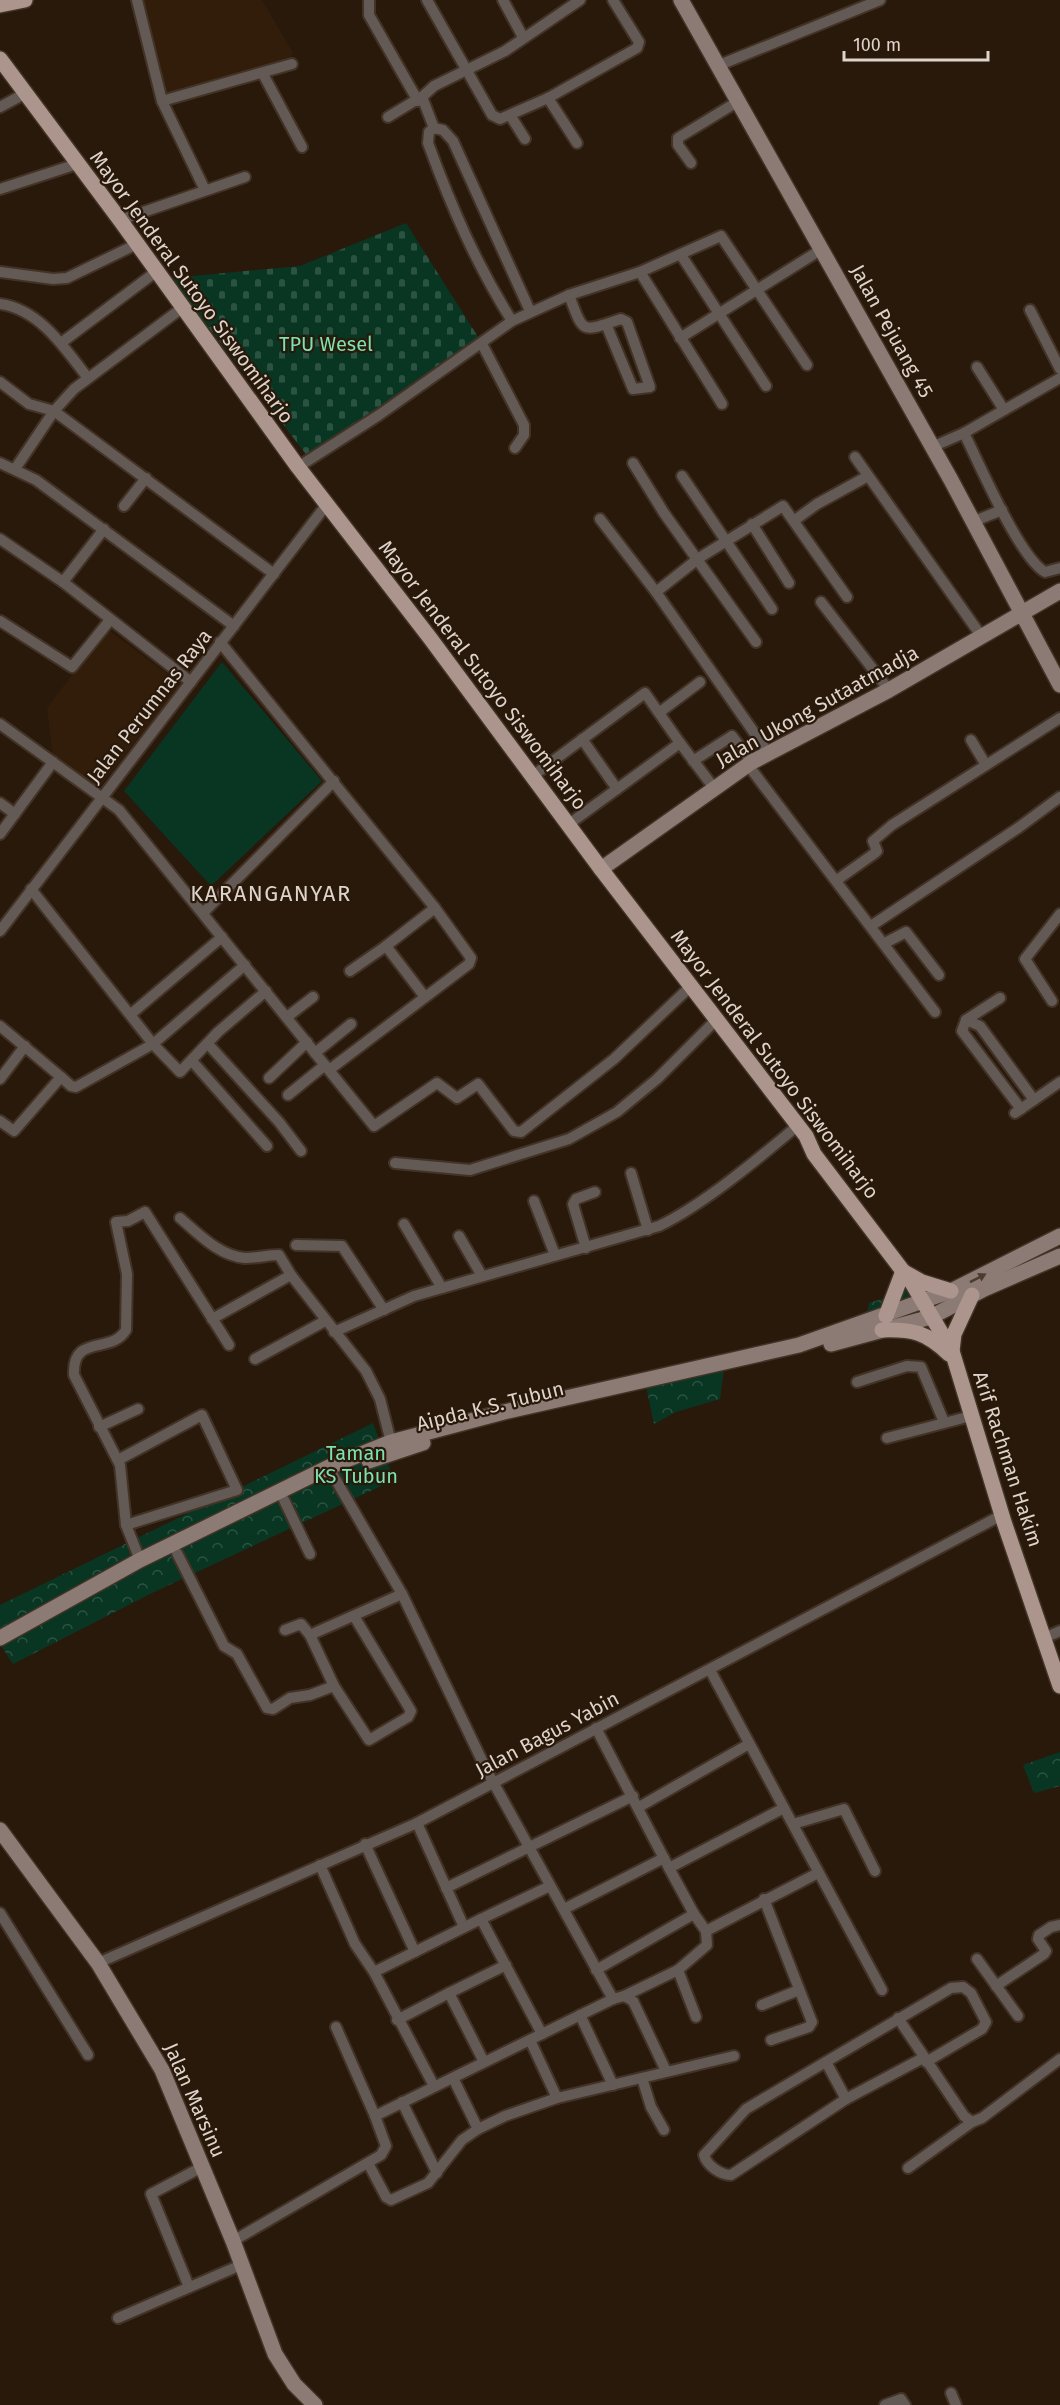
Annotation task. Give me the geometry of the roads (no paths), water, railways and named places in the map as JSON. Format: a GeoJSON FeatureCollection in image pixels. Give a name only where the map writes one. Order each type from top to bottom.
{"type":"FeatureCollection","features":[{"type":"Feature","properties":{"kind":"main road","name":"Mayor Jenderal Sutoyo Siswomiharjo"},"geometry":{"type":"LineString","coordinates":[[0,59],[120,220],[298,467],[717,1019],[903,1271],[920,1303],[925,1319]]}},
{"type":"Feature","properties":{"kind":"main road"},"geometry":{"type":"LineString","coordinates":[[951,1291],[922,1282],[903,1271],[884,1323],[920,1332],[954,1355]]}},
{"type":"Feature","properties":{"kind":"main road"},"geometry":{"type":"LineString","coordinates":[[954,1355],[954,1334],[972,1295]]}},
{"type":"Feature","properties":{"kind":"main road","name":"Arif Rachman Hakim"},"geometry":{"type":"LineString","coordinates":[[925,1319],[954,1355],[1002,1515],[1060,1686]]}},
{"type":"Feature","properties":{"kind":"street"},"geometry":{"type":"LineString","coordinates":[[137,0],[162,101],[205,190]]}},
{"type":"Feature","properties":{"kind":"street"},"geometry":{"type":"LineString","coordinates":[[369,0],[369,15],[420,99],[434,128]]}},
{"type":"Feature","properties":{"kind":"street"},"geometry":{"type":"LineString","coordinates":[[427,0],[492,115],[500,119],[548,98],[637,48],[639,42],[613,0]]}},
{"type":"Feature","properties":{"kind":"street"},"geometry":{"type":"LineString","coordinates":[[503,0],[523,37]]}},
{"type":"Feature","properties":{"kind":"street"},"geometry":{"type":"LineString","coordinates":[[388,117],[420,99],[434,86],[505,51],[580,0]]}},
{"type":"Feature","properties":{"kind":"street","name":"Jalan Pejuang 45"},"geometry":{"type":"LineString","coordinates":[[681,0],[822,249],[1058,677]]}},
{"type":"Feature","properties":{"kind":"street"},"geometry":{"type":"LineString","coordinates":[[717,66],[880,0]]}},
{"type":"Feature","properties":{"kind":"street"},"geometry":{"type":"LineString","coordinates":[[162,101],[292,64]]}},
{"type":"Feature","properties":{"kind":"street"},"geometry":{"type":"LineString","coordinates":[[263,74],[302,147]]}},
{"type":"Feature","properties":{"kind":"street"},"geometry":{"type":"LineString","coordinates":[[0,107],[24,94]]}},
{"type":"Feature","properties":{"kind":"street"},"geometry":{"type":"LineString","coordinates":[[548,98],[577,143]]}},
{"type":"Feature","properties":{"kind":"street"},"geometry":{"type":"LineString","coordinates":[[690,163],[678,145],[678,138],[737,102]]}},
{"type":"Feature","properties":{"kind":"street"},"geometry":{"type":"LineString","coordinates":[[510,115],[525,139]]}},
{"type":"Feature","properties":{"kind":"street"},"geometry":{"type":"LineString","coordinates":[[434,128],[443,130],[453,141],[530,312]]}},
{"type":"Feature","properties":{"kind":"street"},"geometry":{"type":"LineString","coordinates":[[434,128],[429,132],[428,143],[454,214],[486,280],[512,321]]}},
{"type":"Feature","properties":{"kind":"street"},"geometry":{"type":"LineString","coordinates":[[0,189],[77,164]]}},
{"type":"Feature","properties":{"kind":"street"},"geometry":{"type":"LineString","coordinates":[[120,220],[245,177]]}},
{"type":"Feature","properties":{"kind":"street"},"geometry":{"type":"LineString","coordinates":[[298,467],[482,344],[512,321],[569,295],[640,272],[721,236],[807,365]]}},
{"type":"Feature","properties":{"kind":"street"},"geometry":{"type":"LineString","coordinates":[[0,272],[52,279],[67,278],[137,244]]}},
{"type":"Feature","properties":{"kind":"street"},"geometry":{"type":"LineString","coordinates":[[680,338],[822,249]]}},
{"type":"Feature","properties":{"kind":"street"},"geometry":{"type":"LineString","coordinates":[[681,255],[766,386]]}},
{"type":"Feature","properties":{"kind":"street"},"geometry":{"type":"LineString","coordinates":[[61,343],[157,271]]}},
{"type":"Feature","properties":{"kind":"street"},"geometry":{"type":"LineString","coordinates":[[640,272],[722,405]]}},
{"type":"Feature","properties":{"kind":"street"},"geometry":{"type":"LineString","coordinates":[[569,295],[580,325],[592,329],[606,324],[621,319],[627,322],[650,387],[633,389],[606,324]]}},
{"type":"Feature","properties":{"kind":"street"},"geometry":{"type":"LineString","coordinates":[[0,304],[18,307],[61,343],[80,383]]}},
{"type":"Feature","properties":{"kind":"street"},"geometry":{"type":"LineString","coordinates":[[15,469],[54,411],[80,383],[182,308]]}},
{"type":"Feature","properties":{"kind":"street"},"geometry":{"type":"LineString","coordinates":[[932,447],[964,434],[1004,410],[1060,370],[1030,310]]}},
{"type":"Feature","properties":{"kind":"street"},"geometry":{"type":"LineString","coordinates":[[482,344],[524,425],[524,435],[515,448]]}},
{"type":"Feature","properties":{"kind":"street"},"geometry":{"type":"LineString","coordinates":[[977,367],[1004,410]]}},
{"type":"Feature","properties":{"kind":"street"},"geometry":{"type":"LineString","coordinates":[[0,382],[29,404],[54,411],[274,574]]}},
{"type":"Feature","properties":{"kind":"street"},"geometry":{"type":"LineString","coordinates":[[964,434],[1002,510],[1040,569],[1045,572],[1060,568]]}},
{"type":"Feature","properties":{"kind":"street"},"geometry":{"type":"LineString","coordinates":[[855,457],[982,637]]}},
{"type":"Feature","properties":{"kind":"street"},"geometry":{"type":"LineString","coordinates":[[0,463],[36,480],[234,626]]}},
{"type":"Feature","properties":{"kind":"street"},"geometry":{"type":"LineString","coordinates":[[633,463],[664,513],[699,558],[756,642]]}},
{"type":"Feature","properties":{"kind":"street"},"geometry":{"type":"LineString","coordinates":[[795,520],[817,504],[868,476]]}},
{"type":"Feature","properties":{"kind":"street"},"geometry":{"type":"LineString","coordinates":[[682,477],[772,609]]}},
{"type":"Feature","properties":{"kind":"street"},"geometry":{"type":"LineString","coordinates":[[124,506],[146,478]]}},
{"type":"Feature","properties":{"kind":"street","name":"Jalan Perumnas Raya"},"geometry":{"type":"LineString","coordinates":[[0,931],[327,504]]}},
{"type":"Feature","properties":{"kind":"street"},"geometry":{"type":"LineString","coordinates":[[656,592],[699,558],[783,506],[847,597]]}},
{"type":"Feature","properties":{"kind":"street"},"geometry":{"type":"LineString","coordinates":[[972,522],[1002,510]]}},
{"type":"Feature","properties":{"kind":"street"},"geometry":{"type":"LineString","coordinates":[[600,519],[656,592],[769,754]]}},
{"type":"Feature","properties":{"kind":"street"},"geometry":{"type":"LineString","coordinates":[[752,524],[789,583]]}},
{"type":"Feature","properties":{"kind":"street"},"geometry":{"type":"LineString","coordinates":[[63,582],[104,530]]}},
{"type":"Feature","properties":{"kind":"street"},"geometry":{"type":"LineString","coordinates":[[0,539],[63,582],[191,682]]}},
{"type":"Feature","properties":{"kind":"street","name":"Jalan Ukong Sutaatmadja"},"geometry":{"type":"LineString","coordinates":[[601,869],[750,764],[889,690],[1060,591]]}},
{"type":"Feature","properties":{"kind":"street"},"geometry":{"type":"LineString","coordinates":[[821,602],[889,690]]}},
{"type":"Feature","properties":{"kind":"street"},"geometry":{"type":"LineString","coordinates":[[0,621],[72,667],[110,620]]}},
{"type":"Feature","properties":{"kind":"street"},"geometry":{"type":"LineString","coordinates":[[220,642],[435,908],[471,960],[425,997],[288,1095]]}},
{"type":"Feature","properties":{"kind":"street"},"geometry":{"type":"LineString","coordinates":[[660,712],[700,682]]}},
{"type":"Feature","properties":{"kind":"street"},"geometry":{"type":"LineString","coordinates":[[534,776],[645,693],[714,788]]}},
{"type":"Feature","properties":{"kind":"street"},"geometry":{"type":"LineString","coordinates":[[837,880],[877,851],[873,841],[892,825],[1060,718]]}},
{"type":"Feature","properties":{"kind":"street"},"geometry":{"type":"LineString","coordinates":[[0,724],[119,810],[374,1126],[437,1083],[457,1098],[478,1084],[514,1131],[519,1133],[614,1059],[691,986]]}},
{"type":"Feature","properties":{"kind":"street"},"geometry":{"type":"LineString","coordinates":[[693,761],[732,736],[750,764],[935,1012]]}},
{"type":"Feature","properties":{"kind":"street"},"geometry":{"type":"LineString","coordinates":[[582,739],[617,789]]}},
{"type":"Feature","properties":{"kind":"street"},"geometry":{"type":"LineString","coordinates":[[971,740],[986,765]]}},
{"type":"Feature","properties":{"kind":"street"},"geometry":{"type":"LineString","coordinates":[[569,824],[680,743]]}},
{"type":"Feature","properties":{"kind":"street"},"geometry":{"type":"LineString","coordinates":[[0,834],[53,762]]}},
{"type":"Feature","properties":{"kind":"street"},"geometry":{"type":"LineString","coordinates":[[203,913],[333,781]]}},
{"type":"Feature","properties":{"kind":"street"},"geometry":{"type":"LineString","coordinates":[[871,926],[1060,797]]}},
{"type":"Feature","properties":{"kind":"street"},"geometry":{"type":"LineString","coordinates":[[0,803],[15,814]]}},
{"type":"Feature","properties":{"kind":"street"},"geometry":{"type":"LineString","coordinates":[[32,890],[153,1044],[180,1072],[266,991]]}},
{"type":"Feature","properties":{"kind":"street"},"geometry":{"type":"LineString","coordinates":[[350,971],[435,908]]}},
{"type":"Feature","properties":{"kind":"street"},"geometry":{"type":"LineString","coordinates":[[1052,1001],[1025,959],[1060,914]]}},
{"type":"Feature","properties":{"kind":"street"},"geometry":{"type":"LineString","coordinates":[[885,943],[904,932],[908,934],[939,975]]}},
{"type":"Feature","properties":{"kind":"street"},"geometry":{"type":"LineString","coordinates":[[130,1014],[222,937]]}},
{"type":"Feature","properties":{"kind":"street"},"geometry":{"type":"LineString","coordinates":[[386,946],[425,997]]}},
{"type":"Feature","properties":{"kind":"street"},"geometry":{"type":"LineString","coordinates":[[0,1026],[71,1086],[76,1087],[153,1044],[245,965]]}},
{"type":"Feature","properties":{"kind":"street"},"geometry":{"type":"LineString","coordinates":[[287,1017],[313,997]]}},
{"type":"Feature","properties":{"kind":"street"},"geometry":{"type":"LineString","coordinates":[[1000,998],[966,1020],[962,1027],[964,1034],[1018,1111],[1060,1082]]}},
{"type":"Feature","properties":{"kind":"street"},"geometry":{"type":"LineString","coordinates":[[395,1163],[470,1170],[569,1139],[617,1112],[657,1079],[717,1019]]}},
{"type":"Feature","properties":{"kind":"street"},"geometry":{"type":"LineString","coordinates":[[966,1020],[980,1026],[1034,1100]]}},
{"type":"Feature","properties":{"kind":"street"},"geometry":{"type":"LineString","coordinates":[[315,1053],[351,1024]]}},
{"type":"Feature","properties":{"kind":"street"},"geometry":{"type":"LineString","coordinates":[[269,1078],[307,1042]]}},
{"type":"Feature","properties":{"kind":"street"},"geometry":{"type":"LineString","coordinates":[[208,1044],[279,1122],[301,1151]]}},
{"type":"Feature","properties":{"kind":"street"},"geometry":{"type":"LineString","coordinates":[[0,1079],[25,1046]]}},
{"type":"Feature","properties":{"kind":"street"},"geometry":{"type":"LineString","coordinates":[[192,1061],[267,1146]]}},
{"type":"Feature","properties":{"kind":"street"},"geometry":{"type":"LineString","coordinates":[[0,1121],[14,1131],[61,1077]]}},
{"type":"Feature","properties":{"kind":"street"},"geometry":{"type":"LineString","coordinates":[[334,1332],[414,1296],[648,1230],[680,1214],[754,1162],[796,1127]]}},
{"type":"Feature","properties":{"kind":"street"},"geometry":{"type":"LineString","coordinates":[[631,1173],[648,1230]]}},
{"type":"Feature","properties":{"kind":"street"},"geometry":{"type":"LineString","coordinates":[[586,1248],[573,1204],[576,1199],[595,1192]]}},
{"type":"Feature","properties":{"kind":"street"},"geometry":{"type":"LineString","coordinates":[[534,1201],[555,1255]]}},
{"type":"Feature","properties":{"kind":"street"},"geometry":{"type":"LineString","coordinates":[[140,1560],[126,1525],[118,1460],[74,1375],[76,1360],[88,1346],[117,1340],[126,1330],[126,1274],[116,1222],[128,1221],[145,1212],[229,1345]]}},
{"type":"Feature","properties":{"kind":"street"},"geometry":{"type":"LineString","coordinates":[[180,1218],[214,1246],[230,1255],[254,1258],[279,1255],[325,1322],[374,1386],[391,1442]]}},
{"type":"Feature","properties":{"kind":"street"},"geometry":{"type":"LineString","coordinates":[[404,1224],[442,1288]]}},
{"type":"Feature","properties":{"kind":"street"},"geometry":{"type":"LineString","coordinates":[[459,1236],[482,1276]]}},
{"type":"Feature","properties":{"kind":"street","name":"Aipda K.S. Tubun"},"geometry":{"type":"LineString","coordinates":[[0,1648],[71,1607],[333,1475],[431,1440],[802,1354],[807,1350],[884,1323],[920,1303],[951,1291],[1060,1236]]}},
{"type":"Feature","properties":{"kind":"street"},"geometry":{"type":"LineString","coordinates":[[296,1245],[342,1246],[384,1310]]}},
{"type":"Feature","properties":{"kind":"street","name":"Aipda K.S. Tubun"},"geometry":{"type":"LineString","coordinates":[[0,1638],[140,1560],[329,1467],[391,1442],[504,1412],[799,1345],[884,1323],[925,1319],[972,1295],[1060,1256]]}},
{"type":"Feature","properties":{"kind":"street"},"geometry":{"type":"LineString","coordinates":[[212,1319],[291,1275]]}},
{"type":"Feature","properties":{"kind":"street"},"geometry":{"type":"LineString","coordinates":[[255,1359],[325,1322]]}},
{"type":"Feature","properties":{"kind":"street"},"geometry":{"type":"LineString","coordinates":[[857,1382],[907,1366],[921,1367],[944,1422]]}},
{"type":"Feature","properties":{"kind":"street"},"geometry":{"type":"LineString","coordinates":[[99,1427],[138,1409]]}},
{"type":"Feature","properties":{"kind":"street"},"geometry":{"type":"LineString","coordinates":[[118,1460],[202,1415],[237,1490],[126,1525]]}},
{"type":"Feature","properties":{"kind":"street"},"geometry":{"type":"LineString","coordinates":[[887,1438],[971,1416]]}},
{"type":"Feature","properties":{"kind":"street"},"geometry":{"type":"LineString","coordinates":[[333,1475],[402,1594],[494,1783],[596,1970],[619,1997],[633,2001],[666,2071]]}},
{"type":"Feature","properties":{"kind":"street"},"geometry":{"type":"LineString","coordinates":[[284,1500],[310,1554]]}},
{"type":"Feature","properties":{"kind":"street","name":"Jalan Bagus Yabin"},"geometry":{"type":"LineString","coordinates":[[98,1963],[417,1823],[695,1675],[710,1670],[987,1520],[1002,1515]]}},
{"type":"Feature","properties":{"kind":"street"},"geometry":{"type":"LineString","coordinates":[[177,1553],[224,1646],[237,1654],[265,1706],[273,1709],[287,1699],[310,1695],[334,1686]]}},
{"type":"Feature","properties":{"kind":"street"},"geometry":{"type":"LineString","coordinates":[[310,1635],[402,1594]]}},
{"type":"Feature","properties":{"kind":"street"},"geometry":{"type":"LineString","coordinates":[[285,1630],[301,1624],[310,1635],[334,1686],[368,1740],[411,1713],[354,1616]]}},
{"type":"Feature","properties":{"kind":"street"},"geometry":{"type":"LineString","coordinates":[[1044,1638],[1060,1631]]}},
{"type":"Feature","properties":{"kind":"street"},"geometry":{"type":"LineString","coordinates":[[710,1670],[882,1990]]}},
{"type":"Feature","properties":{"kind":"street"},"geometry":{"type":"LineString","coordinates":[[375,2116],[580,2015],[678,1970],[707,1945],[706,1931],[663,1858],[639,1807],[596,1728]]}},
{"type":"Feature","properties":{"kind":"street"},"geometry":{"type":"LineString","coordinates":[[639,1807],[749,1744]]}},
{"type":"Feature","properties":{"kind":"street"},"geometry":{"type":"LineString","coordinates":[[446,1888],[633,1796]]}},
{"type":"Feature","properties":{"kind":"street"},"geometry":{"type":"LineString","coordinates":[[669,1868],[784,1808]]}},
{"type":"Feature","properties":{"kind":"street"},"geometry":{"type":"LineString","coordinates":[[793,1824],[844,1809],[875,1871]]}},
{"type":"Feature","properties":{"kind":"street"},"geometry":{"type":"LineString","coordinates":[[417,1823],[464,1927]]}},
{"type":"Feature","properties":{"kind":"street","name":"Jalan Marsinu"},"geometry":{"type":"LineString","coordinates":[[0,1830],[98,1963],[162,2070],[233,2241],[259,2317],[285,2372],[315,2405]]}},
{"type":"Feature","properties":{"kind":"street"},"geometry":{"type":"LineString","coordinates":[[365,1844],[415,1952]]}},
{"type":"Feature","properties":{"kind":"street"},"geometry":{"type":"LineString","coordinates":[[564,1909],[663,1858]]}},
{"type":"Feature","properties":{"kind":"street"},"geometry":{"type":"LineString","coordinates":[[320,1865],[355,1944],[374,1972],[435,2086]]}},
{"type":"Feature","properties":{"kind":"street"},"geometry":{"type":"LineString","coordinates":[[706,1931],[764,1899],[819,1873]]}},
{"type":"Feature","properties":{"kind":"street"},"geometry":{"type":"LineString","coordinates":[[374,1972],[550,1886]]}},
{"type":"Feature","properties":{"kind":"street"},"geometry":{"type":"LineString","coordinates":[[764,1899],[812,2024],[771,2040]]}},
{"type":"Feature","properties":{"kind":"street"},"geometry":{"type":"LineString","coordinates":[[0,1913],[88,2055]]}},
{"type":"Feature","properties":{"kind":"street"},"geometry":{"type":"LineString","coordinates":[[596,1970],[694,1914]]}},
{"type":"Feature","properties":{"kind":"street"},"geometry":{"type":"LineString","coordinates":[[481,1919],[542,2034]]}},
{"type":"Feature","properties":{"kind":"street"},"geometry":{"type":"LineString","coordinates":[[996,1986],[1044,1954],[1046,1951],[1038,1939],[1039,1935],[1051,1927],[1060,1925]]}},
{"type":"Feature","properties":{"kind":"street"},"geometry":{"type":"LineString","coordinates":[[977,1959],[1018,2016]]}},
{"type":"Feature","properties":{"kind":"street"},"geometry":{"type":"LineString","coordinates":[[398,2020],[506,1965]]}},
{"type":"Feature","properties":{"kind":"street"},"geometry":{"type":"LineString","coordinates":[[678,1970],[696,2017]]}},
{"type":"Feature","properties":{"kind":"street"},"geometry":{"type":"LineString","coordinates":[[958,1985],[971,1993],[986,2022],[982,2029],[846,2099],[731,2175],[709,2165],[704,2156],[746,2109],[898,2018],[958,1985]]}},
{"type":"Feature","properties":{"kind":"street"},"geometry":{"type":"LineString","coordinates":[[762,2005],[799,1990]]}},
{"type":"Feature","properties":{"kind":"street"},"geometry":{"type":"LineString","coordinates":[[449,1993],[484,2062]]}},
{"type":"Feature","properties":{"kind":"street"},"geometry":{"type":"LineString","coordinates":[[580,2015],[613,2085]]}},
{"type":"Feature","properties":{"kind":"street"},"geometry":{"type":"LineString","coordinates":[[898,2018],[924,2060],[964,2116],[972,2122]]}},
{"type":"Feature","properties":{"kind":"street"},"geometry":{"type":"LineString","coordinates":[[233,2241],[381,2155],[386,2146],[336,2027]]}},
{"type":"Feature","properties":{"kind":"street"},"geometry":{"type":"LineString","coordinates":[[530,2040],[557,2098]]}},
{"type":"Feature","properties":{"kind":"street"},"geometry":{"type":"LineString","coordinates":[[368,2163],[389,2200],[428,2183],[462,2140],[478,2129],[505,2116],[557,2098],[734,2056]]}},
{"type":"Feature","properties":{"kind":"street"},"geometry":{"type":"LineString","coordinates":[[908,2168],[972,2122],[982,2118],[1060,2059]]}},
{"type":"Feature","properties":{"kind":"street"},"geometry":{"type":"LineString","coordinates":[[826,2061],[846,2099]]}},
{"type":"Feature","properties":{"kind":"street"},"geometry":{"type":"LineString","coordinates":[[453,2078],[478,2129]]}},
{"type":"Feature","properties":{"kind":"street"},"geometry":{"type":"LineString","coordinates":[[642,2078],[651,2107],[664,2130]]}},
{"type":"Feature","properties":{"kind":"street"},"geometry":{"type":"LineString","coordinates":[[402,2102],[437,2173]]}},
{"type":"Feature","properties":{"kind":"street"},"geometry":{"type":"LineString","coordinates":[[189,2287],[151,2194],[202,2167]]}},
{"type":"Feature","properties":{"kind":"street"},"geometry":{"type":"LineString","coordinates":[[118,2318],[241,2265]]}},
{"type":"Feature","properties":{"kind":"street"},"geometry":{"type":"LineString","coordinates":[[951,2394],[956,2405]]}},
{"type":"Feature","properties":{"kind":"street"},"geometry":{"type":"LineString","coordinates":[[885,2405],[901,2399],[905,2405]]}},
{"type":"Feature","properties":{"kind":"district","name":"KARANGANYAR"},"geometry":{"type":"Point","coordinates":[271,893]}},
{"type":"Feature","properties":{"kind":"park label","name":"TPU Wesel"},"geometry":{"type":"Point","coordinates":[326,344]}},
{"type":"Feature","properties":{"kind":"park label","name":"Taman KS Tubun"},"geometry":{"type":"Point","coordinates":[356,1464]}}]}
